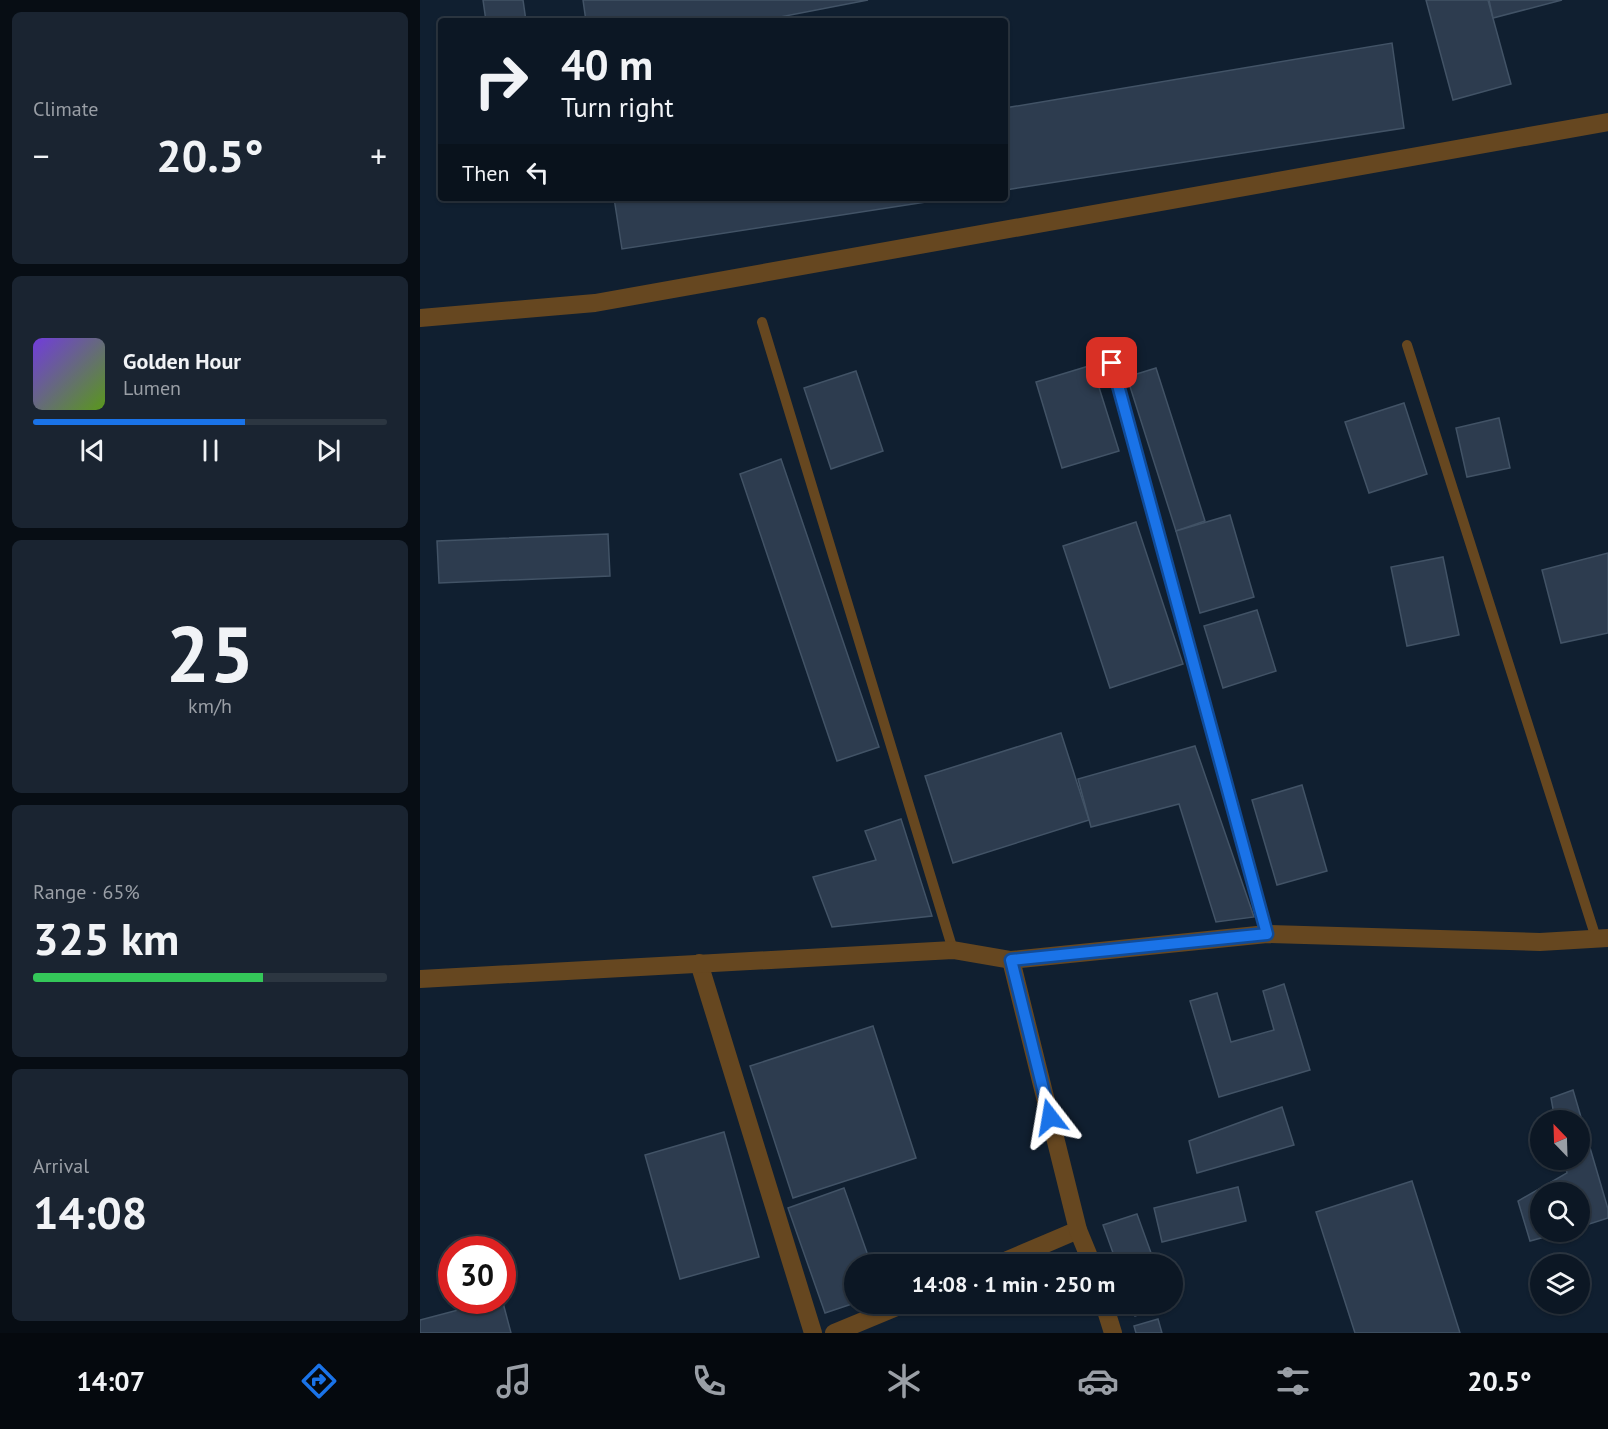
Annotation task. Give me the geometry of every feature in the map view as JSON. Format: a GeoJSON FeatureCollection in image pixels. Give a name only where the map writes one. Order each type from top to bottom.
{"type":"FeatureCollection","features":[{"type":"Feature","properties":{"kind":"street"},"geometry":{"type":"LineString","coordinates":[[420,318],[595,303],[1608,122]]}},
{"type":"Feature","properties":{"kind":"street"},"geometry":{"type":"LineString","coordinates":[[420,979],[953,950],[1011,960],[1267,934],[1540,942],[1602,938]]}},
{"type":"Feature","properties":{"kind":"street"},"geometry":{"type":"LineString","coordinates":[[1011,960],[1078,1230],[1088,1254]]}},
{"type":"Feature","properties":{"kind":"street"},"geometry":{"type":"LineString","coordinates":[[699,963],[813,1333]]}},
{"type":"Feature","properties":{"kind":"street"},"geometry":{"type":"LineString","coordinates":[[1022,1254],[1078,1230]]}},
{"type":"Feature","properties":{"kind":"street"},"geometry":{"type":"LineString","coordinates":[[834,1333],[880,1314]]}},
{"type":"Feature","properties":{"kind":"street"},"geometry":{"type":"LineString","coordinates":[[1107,1314],[1113,1333]]}},
{"type":"Feature","properties":{"kind":"lane"},"geometry":{"type":"LineString","coordinates":[[762,322],[953,950]]}},
{"type":"Feature","properties":{"kind":"lane"},"geometry":{"type":"LineString","coordinates":[[1407,345],[1602,938]]}},
{"type":"Feature","properties":{"kind":"lane"},"geometry":{"type":"LineString","coordinates":[[1112,363],[1267,934]]}},
{"type":"Feature","properties":{"kind":"building"},"geometry":{"type":"Polygon","coordinates":[[[483,0],[523,0],[526,18],[486,18],[483,0]]]}},
{"type":"Feature","properties":{"kind":"building"},"geometry":{"type":"Polygon","coordinates":[[[583,0],[868,0],[775,18],[586,18],[583,0]]]}},
{"type":"Feature","properties":{"kind":"building"},"geometry":{"type":"Polygon","coordinates":[[[1426,0],[1488,0],[1511,84],[1453,100],[1426,0]]]}},
{"type":"Feature","properties":{"kind":"building"},"geometry":{"type":"Polygon","coordinates":[[[1489,0],[1562,0],[1493,18],[1489,0]]]}},
{"type":"Feature","properties":{"kind":"building"},"geometry":{"type":"Polygon","coordinates":[[[1392,43],[1404,128],[1008,190],[1008,107],[1392,43]]]}},
{"type":"Feature","properties":{"kind":"building"},"geometry":{"type":"Polygon","coordinates":[[[614,201],[933,201],[622,249],[614,201]]]}},
{"type":"Feature","properties":{"kind":"building"},"geometry":{"type":"Polygon","coordinates":[[[1092,365],[1119,451],[1062,468],[1036,382],[1092,365]]]}},
{"type":"Feature","properties":{"kind":"building"},"geometry":{"type":"Polygon","coordinates":[[[1156,368],[1205,521],[1176,531],[1127,377],[1156,368]]]}},
{"type":"Feature","properties":{"kind":"building"},"geometry":{"type":"Polygon","coordinates":[[[856,371],[883,451],[831,469],[804,388],[856,371]]]}},
{"type":"Feature","properties":{"kind":"building"},"geometry":{"type":"Polygon","coordinates":[[[1404,403],[1427,474],[1369,493],[1345,422],[1404,403]]]}},
{"type":"Feature","properties":{"kind":"building"},"geometry":{"type":"Polygon","coordinates":[[[1499,418],[1510,468],[1467,477],[1456,428],[1499,418]]]}},
{"type":"Feature","properties":{"kind":"building"},"geometry":{"type":"Polygon","coordinates":[[[781,459],[879,747],[837,761],[740,474],[781,459]]]}},
{"type":"Feature","properties":{"kind":"building"},"geometry":{"type":"Polygon","coordinates":[[[1230,515],[1254,597],[1200,613],[1176,531],[1230,515]]]}},
{"type":"Feature","properties":{"kind":"building"},"geometry":{"type":"Polygon","coordinates":[[[1136,522],[1183,664],[1110,688],[1063,546],[1136,522]]]}},
{"type":"Feature","properties":{"kind":"building"},"geometry":{"type":"Polygon","coordinates":[[[608,534],[610,576],[439,583],[437,541],[608,534]]]}},
{"type":"Feature","properties":{"kind":"building"},"geometry":{"type":"Polygon","coordinates":[[[1608,553],[1608,633],[1561,643],[1542,570],[1608,553]]]}},
{"type":"Feature","properties":{"kind":"building"},"geometry":{"type":"Polygon","coordinates":[[[1443,557],[1459,635],[1407,646],[1391,567],[1443,557]]]}},
{"type":"Feature","properties":{"kind":"building"},"geometry":{"type":"Polygon","coordinates":[[[1257,610],[1276,671],[1223,688],[1204,626],[1257,610]]]}},
{"type":"Feature","properties":{"kind":"building"},"geometry":{"type":"Polygon","coordinates":[[[1061,733],[1089,820],[953,863],[925,776],[1061,733]]]}},
{"type":"Feature","properties":{"kind":"building"},"geometry":{"type":"Polygon","coordinates":[[[1195,746],[1254,917],[1216,922],[1179,804],[1091,827],[1078,779],[1195,746]]]}},
{"type":"Feature","properties":{"kind":"building"},"geometry":{"type":"Polygon","coordinates":[[[1302,785],[1327,871],[1277,885],[1252,800],[1302,785]]]}},
{"type":"Feature","properties":{"kind":"building"},"geometry":{"type":"Polygon","coordinates":[[[901,819],[932,916],[832,927],[813,877],[876,860],[865,831],[901,819]]]}},
{"type":"Feature","properties":{"kind":"building"},"geometry":{"type":"Polygon","coordinates":[[[1284,984],[1310,1070],[1219,1097],[1190,1001],[1217,993],[1231,1042],[1274,1030],[1263,991],[1284,984]]]}},
{"type":"Feature","properties":{"kind":"building"},"geometry":{"type":"Polygon","coordinates":[[[873,1026],[916,1158],[793,1198],[750,1066],[873,1026]]]}},
{"type":"Feature","properties":{"kind":"building"},"geometry":{"type":"Polygon","coordinates":[[[1573,1090],[1579,1110],[1553,1110],[1551,1098],[1573,1090]]]}},
{"type":"Feature","properties":{"kind":"building"},"geometry":{"type":"Polygon","coordinates":[[[1282,1107],[1294,1145],[1197,1173],[1189,1141],[1282,1107]]]}},
{"type":"Feature","properties":{"kind":"building"},"geometry":{"type":"Polygon","coordinates":[[[724,1132],[759,1257],[680,1279],[645,1155],[724,1132]]]}},
{"type":"Feature","properties":{"kind":"building"},"geometry":{"type":"Polygon","coordinates":[[[1590,1148],[1608,1209],[1608,1218],[1590,1224],[1590,1182],[1551,1182],[1567,1173],[1566,1170],[1590,1170],[1590,1148]]]}},
{"type":"Feature","properties":{"kind":"building"},"geometry":{"type":"Polygon","coordinates":[[[1412,1181],[1460,1333],[1355,1333],[1316,1212],[1412,1181]]]}},
{"type":"Feature","properties":{"kind":"building"},"geometry":{"type":"Polygon","coordinates":[[[1238,1187],[1246,1221],[1162,1242],[1154,1208],[1238,1187]]]}},
{"type":"Feature","properties":{"kind":"building"},"geometry":{"type":"Polygon","coordinates":[[[844,1188],[867,1254],[844,1254],[844,1307],[825,1313],[788,1208],[844,1188]]]}},
{"type":"Feature","properties":{"kind":"building"},"geometry":{"type":"Polygon","coordinates":[[[1530,1194],[1530,1241],[1518,1201],[1530,1194]]]}},
{"type":"Feature","properties":{"kind":"building"},"geometry":{"type":"Polygon","coordinates":[[[1137,1214],[1151,1254],[1113,1254],[1103,1225],[1137,1214]]]}},
{"type":"Feature","properties":{"kind":"building"},"geometry":{"type":"Polygon","coordinates":[[[443,1314],[506,1314],[511,1333],[420,1333],[420,1320],[443,1314]]]}},
{"type":"Feature","properties":{"kind":"building"},"geometry":{"type":"Polygon","coordinates":[[[1158,1319],[1162,1333],[1136,1333],[1134,1326],[1158,1319]]]}},
{"type":"Feature","properties":{"kind":"route"},"geometry":{"type":"LineString","coordinates":[[1050,1117],[1011,960],[1267,934],[1112,363]]}}]}
